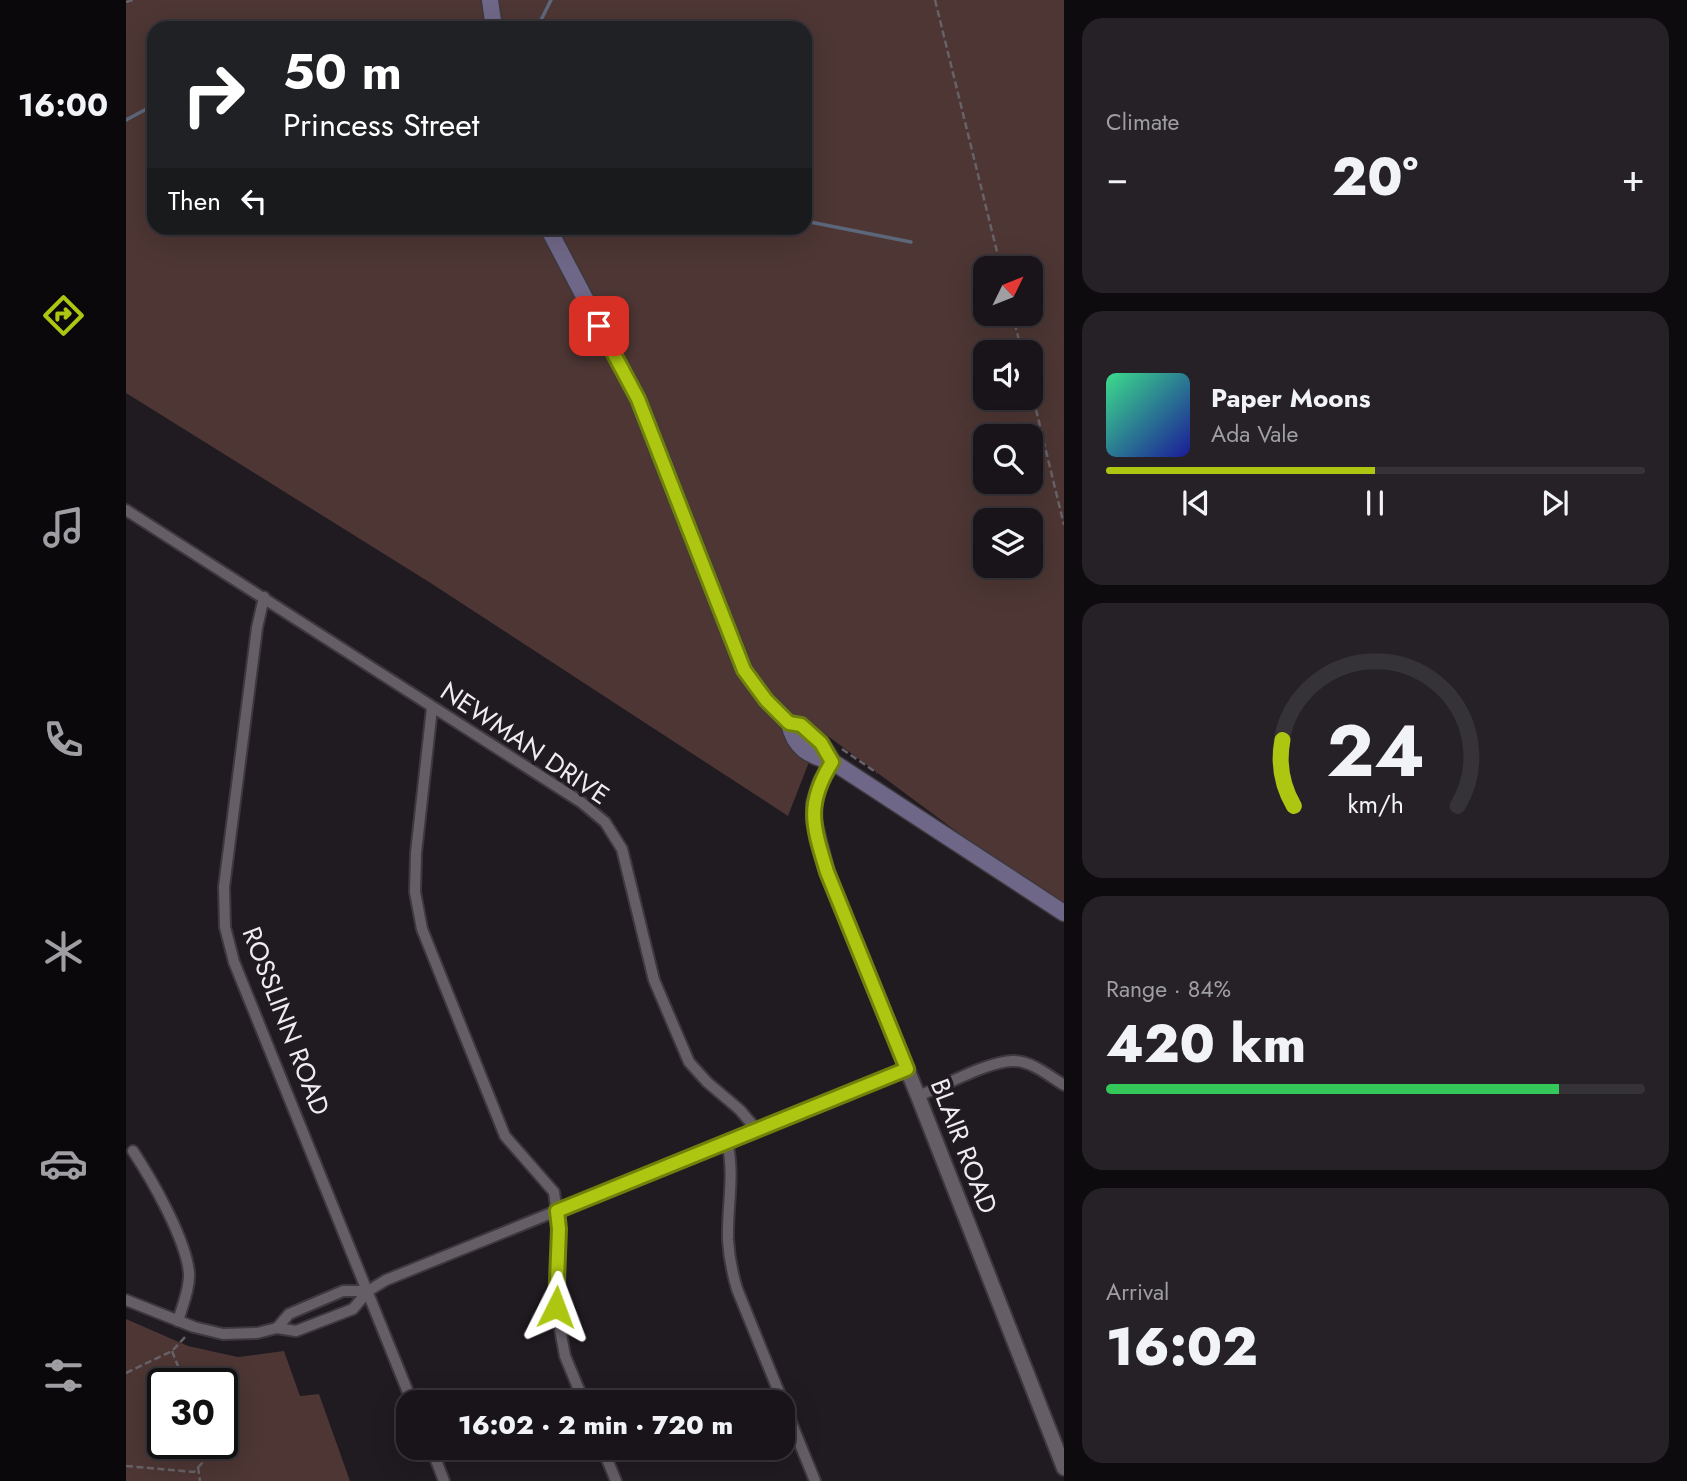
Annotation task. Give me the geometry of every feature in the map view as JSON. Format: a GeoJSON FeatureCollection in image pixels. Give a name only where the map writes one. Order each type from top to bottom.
{"type":"FeatureCollection","features":[{"type":"Feature","properties":{"kind":"main road"},"geometry":{"type":"LineString","coordinates":[[490,0],[493,21]]}},
{"type":"Feature","properties":{"kind":"main road"},"geometry":{"type":"LineString","coordinates":[[552,235],[638,399],[744,670],[766,700],[789,723],[792,738],[812,757],[832,762],[1064,913]]}},
{"type":"Feature","properties":{"kind":"street","name":"NEWMAN DRIVE"},"geometry":{"type":"LineString","coordinates":[[126,510],[581,802],[605,822],[622,849],[654,980],[689,1062],[707,1082],[740,1110],[756,1129]]}},
{"type":"Feature","properties":{"kind":"street","name":"ROSSLINN ROAD"},"geometry":{"type":"LineString","coordinates":[[264,597],[257,628],[224,887],[225,927],[234,962],[407,1390]]}},
{"type":"Feature","properties":{"kind":"street"},"geometry":{"type":"LineString","coordinates":[[432,708],[416,853],[415,892],[422,929],[505,1136],[554,1192],[559,1229],[556,1307],[565,1356],[579,1390]]}},
{"type":"Feature","properties":{"kind":"street","name":"BLAIR ROAD"},"geometry":{"type":"LineString","coordinates":[[832,762],[821,781],[814,803],[814,821],[827,872],[1064,1468]]}},
{"type":"Feature","properties":{"kind":"street"},"geometry":{"type":"LineString","coordinates":[[918,1096],[992,1066],[1015,1061],[1030,1064],[1064,1085]]}},
{"type":"Feature","properties":{"kind":"street"},"geometry":{"type":"LineString","coordinates":[[126,1300],[194,1327],[223,1334],[257,1333],[277,1328],[296,1331],[352,1309],[368,1291],[386,1280],[907,1069]]}},
{"type":"Feature","properties":{"kind":"street"},"geometry":{"type":"LineString","coordinates":[[727,1141],[733,1171],[728,1237],[731,1268],[742,1302],[815,1481]]}},
{"type":"Feature","properties":{"kind":"street"},"geometry":{"type":"LineString","coordinates":[[133,1151],[157,1187],[183,1250],[189,1275],[178,1321]]}},
{"type":"Feature","properties":{"kind":"street"},"geometry":{"type":"LineString","coordinates":[[277,1328],[289,1314],[344,1291],[368,1291]]}},
{"type":"Feature","properties":{"kind":"street"},"geometry":{"type":"LineString","coordinates":[[435,1460],[444,1481]]}},
{"type":"Feature","properties":{"kind":"street"},"geometry":{"type":"LineString","coordinates":[[607,1460],[616,1481]]}},
{"type":"Feature","properties":{"kind":"path"},"geometry":{"type":"LineString","coordinates":[[126,2],[132,0]]}},
{"type":"Feature","properties":{"kind":"path"},"geometry":{"type":"LineString","coordinates":[[935,0],[998,256]]}},
{"type":"Feature","properties":{"kind":"path"},"geometry":{"type":"LineString","coordinates":[[1036,410],[1064,525]]}},
{"type":"Feature","properties":{"kind":"path"},"geometry":{"type":"LineString","coordinates":[[126,1373],[172,1351],[194,1327]]}},
{"type":"Feature","properties":{"kind":"path"},"geometry":{"type":"LineString","coordinates":[[172,1351],[179,1368]]}},
{"type":"Feature","properties":{"kind":"path"},"geometry":{"type":"LineString","coordinates":[[126,1466],[194,1472],[202,1463],[201,1459]]}},
{"type":"Feature","properties":{"kind":"path"},"geometry":{"type":"LineString","coordinates":[[198,1467],[200,1481]]}},
{"type":"Feature","properties":{"kind":"shaded area"},"geometry":{"type":"Polygon","coordinates":[[[126,0],[1064,0],[1064,911],[821,731],[788,816],[429,582],[126,393],[126,0]]]}},
{"type":"Feature","properties":{"kind":"shaded area"},"geometry":{"type":"Polygon","coordinates":[[[126,1319],[188,1346],[238,1357],[284,1351],[300,1396],[319,1394],[350,1481],[126,1481],[126,1319]]]}},
{"type":"Feature","properties":{"kind":"waterway"},"geometry":{"type":"LineString","coordinates":[[540,21],[551,0]]}},
{"type":"Feature","properties":{"kind":"waterway"},"geometry":{"type":"LineString","coordinates":[[126,120],[147,109]]}},
{"type":"Feature","properties":{"kind":"waterway"},"geometry":{"type":"LineString","coordinates":[[812,222],[911,242]]}},
{"type":"Feature","properties":{"kind":"route"},"geometry":{"type":"LineString","coordinates":[[556,1307],[559,1229],[557,1211],[907,1069],[820,849],[814,821],[814,803],[821,781],[832,762],[821,743],[801,725],[789,723],[766,700],[744,670],[638,399],[599,326]]}}]}
